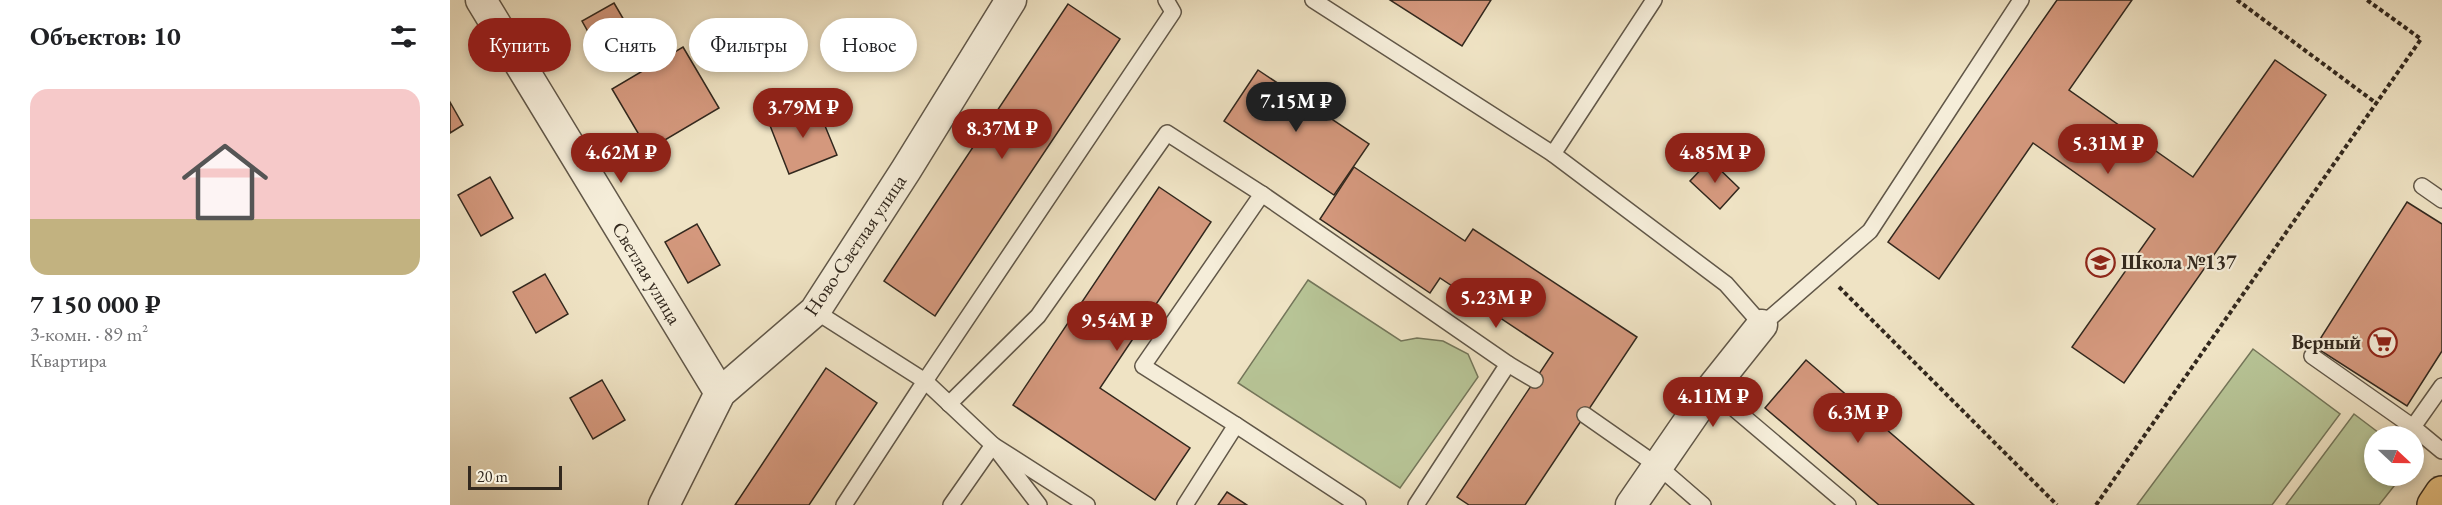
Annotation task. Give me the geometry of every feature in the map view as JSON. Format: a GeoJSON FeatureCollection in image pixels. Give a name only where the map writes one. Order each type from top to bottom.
{"type":"FeatureCollection","features":[{"type":"Feature","properties":{"kind":"main road"},"geometry":{"type":"LineString","coordinates":[[2434,505],[2442,494]]}},
{"type":"Feature","properties":{"kind":"street","name":"Светлая улица"},"geometry":{"type":"LineString","coordinates":[[481,0],[720,393]]}},
{"type":"Feature","properties":{"kind":"street","name":"Ново-Светлая улица"},"geometry":{"type":"LineString","coordinates":[[664,505],[720,393],[815,311],[906,170],[1011,0]]}},
{"type":"Feature","properties":{"kind":"street"},"geometry":{"type":"LineString","coordinates":[[1632,505],[1711,389],[1762,325]]}},
{"type":"Feature","properties":{"kind":"lane"},"geometry":{"type":"LineString","coordinates":[[844,505],[1173,12],[1166,0]]}},
{"type":"Feature","properties":{"kind":"lane"},"geometry":{"type":"LineString","coordinates":[[1313,0],[1553,154],[1726,284],[1762,325],[1825,273],[1870,231],[2020,0]]}},
{"type":"Feature","properties":{"kind":"lane"},"geometry":{"type":"LineString","coordinates":[[1553,154],[1654,0]]}},
{"type":"Feature","properties":{"kind":"lane"},"geometry":{"type":"LineString","coordinates":[[949,404],[1038,316],[1167,133],[1262,194],[1508,364],[1535,380]]}},
{"type":"Feature","properties":{"kind":"lane"},"geometry":{"type":"LineString","coordinates":[[2422,186],[2442,200]]}},
{"type":"Feature","properties":{"kind":"lane"},"geometry":{"type":"LineString","coordinates":[[1262,194],[1143,366],[1358,505]]}},
{"type":"Feature","properties":{"kind":"lane"},"geometry":{"type":"LineString","coordinates":[[815,311],[925,381],[993,446],[1039,505]]}},
{"type":"Feature","properties":{"kind":"lane"},"geometry":{"type":"LineString","coordinates":[[2312,356],[2412,426]]}},
{"type":"Feature","properties":{"kind":"lane"},"geometry":{"type":"LineString","coordinates":[[1416,505],[1508,364]]}},
{"type":"Feature","properties":{"kind":"lane"},"geometry":{"type":"LineString","coordinates":[[2414,426],[2442,386]]}},
{"type":"Feature","properties":{"kind":"lane"},"geometry":{"type":"LineString","coordinates":[[1711,389],[1848,505]]}},
{"type":"Feature","properties":{"kind":"lane"},"geometry":{"type":"LineString","coordinates":[[1585,414],[1658,466],[1703,505]]}},
{"type":"Feature","properties":{"kind":"lane"},"geometry":{"type":"LineString","coordinates":[[1185,505],[1236,425]]}},
{"type":"Feature","properties":{"kind":"lane"},"geometry":{"type":"LineString","coordinates":[[2424,436],[2442,451]]}},
{"type":"Feature","properties":{"kind":"lane"},"geometry":{"type":"LineString","coordinates":[[951,505],[993,446]]}},
{"type":"Feature","properties":{"kind":"lane"},"geometry":{"type":"LineString","coordinates":[[993,446],[1087,505]]}},
{"type":"Feature","properties":{"kind":"path"},"geometry":{"type":"LineString","coordinates":[[2236,0],[2376,103]]}},
{"type":"Feature","properties":{"kind":"path"},"geometry":{"type":"LineString","coordinates":[[2096,505],[2421,39],[2367,0]]}},
{"type":"Feature","properties":{"kind":"path"},"geometry":{"type":"LineString","coordinates":[[1825,273],[2057,505]]}},
{"type":"Feature","properties":{"kind":"green space"},"geometry":{"type":"Polygon","coordinates":[[[1308,280],[1401,341],[1417,338],[1443,341],[1468,354],[1478,377],[1400,488],[1238,383],[1308,280]]]}},
{"type":"Feature","properties":{"kind":"green space"},"geometry":{"type":"Polygon","coordinates":[[[2253,349],[2340,414],[2272,505],[2137,505],[2253,349]]]}},
{"type":"Feature","properties":{"kind":"green space"},"geometry":{"type":"Polygon","coordinates":[[[2354,414],[2370,426],[2364,426],[2364,486],[2394,486],[2379,505],[2286,505],[2354,414]]]}},
{"type":"Feature","properties":{"kind":"building"},"geometry":{"type":"Polygon","coordinates":[[[1390,0],[1491,0],[1462,46],[1390,0]]]}},
{"type":"Feature","properties":{"kind":"building"},"geometry":{"type":"Polygon","coordinates":[[[2057,0],[2132,0],[2069,90],[2193,177],[2275,60],[2326,95],[2124,383],[2072,347],[2155,229],[2033,143],[1939,279],[1888,242],[2057,0]]]}},
{"type":"Feature","properties":{"kind":"building"},"geometry":{"type":"Polygon","coordinates":[[[614,3],[623,18],[587,18],[614,3]]]}},
{"type":"Feature","properties":{"kind":"building"},"geometry":{"type":"Polygon","coordinates":[[[1068,4],[1120,39],[935,316],[884,281],[1068,4]]]}},
{"type":"Feature","properties":{"kind":"building"},"geometry":{"type":"Polygon","coordinates":[[[683,47],[689,57],[689,72],[698,72],[719,108],[648,150],[612,89],[641,72],[677,72],[677,51],[683,47]]]}},
{"type":"Feature","properties":{"kind":"building"},"geometry":{"type":"Polygon","coordinates":[[[1258,70],[1369,144],[1334,195],[1224,121],[1258,70]]]}},
{"type":"Feature","properties":{"kind":"building"},"geometry":{"type":"Polygon","coordinates":[[[450,102],[463,125],[450,133],[450,102]]]}},
{"type":"Feature","properties":{"kind":"building"},"geometry":{"type":"Polygon","coordinates":[[[816,104],[837,155],[789,174],[769,123],[816,104]]]}},
{"type":"Feature","properties":{"kind":"building"},"geometry":{"type":"Polygon","coordinates":[[[1710,160],[1739,188],[1720,209],[1690,181],[1710,160]]]}},
{"type":"Feature","properties":{"kind":"building"},"geometry":{"type":"Polygon","coordinates":[[[1354,167],[1465,241],[1473,229],[1637,337],[1525,505],[1469,505],[1457,497],[1553,353],[1440,278],[1430,293],[1320,219],[1354,167]]]}},
{"type":"Feature","properties":{"kind":"building"},"geometry":{"type":"Polygon","coordinates":[[[490,177],[513,218],[481,236],[458,195],[490,177]]]}},
{"type":"Feature","properties":{"kind":"building"},"geometry":{"type":"Polygon","coordinates":[[[1159,187],[1211,222],[1100,388],[1190,448],[1155,500],[1013,405],[1159,187]]]}},
{"type":"Feature","properties":{"kind":"building"},"geometry":{"type":"Polygon","coordinates":[[[2407,202],[2442,224],[2442,351],[2407,406],[2315,347],[2407,202]]]}},
{"type":"Feature","properties":{"kind":"building"},"geometry":{"type":"Polygon","coordinates":[[[697,224],[720,265],[688,283],[665,242],[697,224]]]}},
{"type":"Feature","properties":{"kind":"building"},"geometry":{"type":"Polygon","coordinates":[[[545,274],[568,314],[536,333],[513,292],[545,274]]]}},
{"type":"Feature","properties":{"kind":"building"},"geometry":{"type":"Polygon","coordinates":[[[1806,360],[1974,505],[1879,505],[1765,408],[1806,360]]]}},
{"type":"Feature","properties":{"kind":"building"},"geometry":{"type":"Polygon","coordinates":[[[826,368],[877,403],[809,505],[735,505],[826,368]]]}},
{"type":"Feature","properties":{"kind":"building"},"geometry":{"type":"Polygon","coordinates":[[[602,380],[625,420],[593,439],[570,398],[602,380]]]}},
{"type":"Feature","properties":{"kind":"building"},"geometry":{"type":"Polygon","coordinates":[[[1227,492],[1247,505],[1218,505],[1227,492]]]}},
{"type":"Feature","properties":{"kind":"place","name":"Школа №137"},"geometry":{"type":"Point","coordinates":[2100,262]}},
{"type":"Feature","properties":{"kind":"place","name":"Верный"},"geometry":{"type":"Point","coordinates":[2382,342]}}]}
